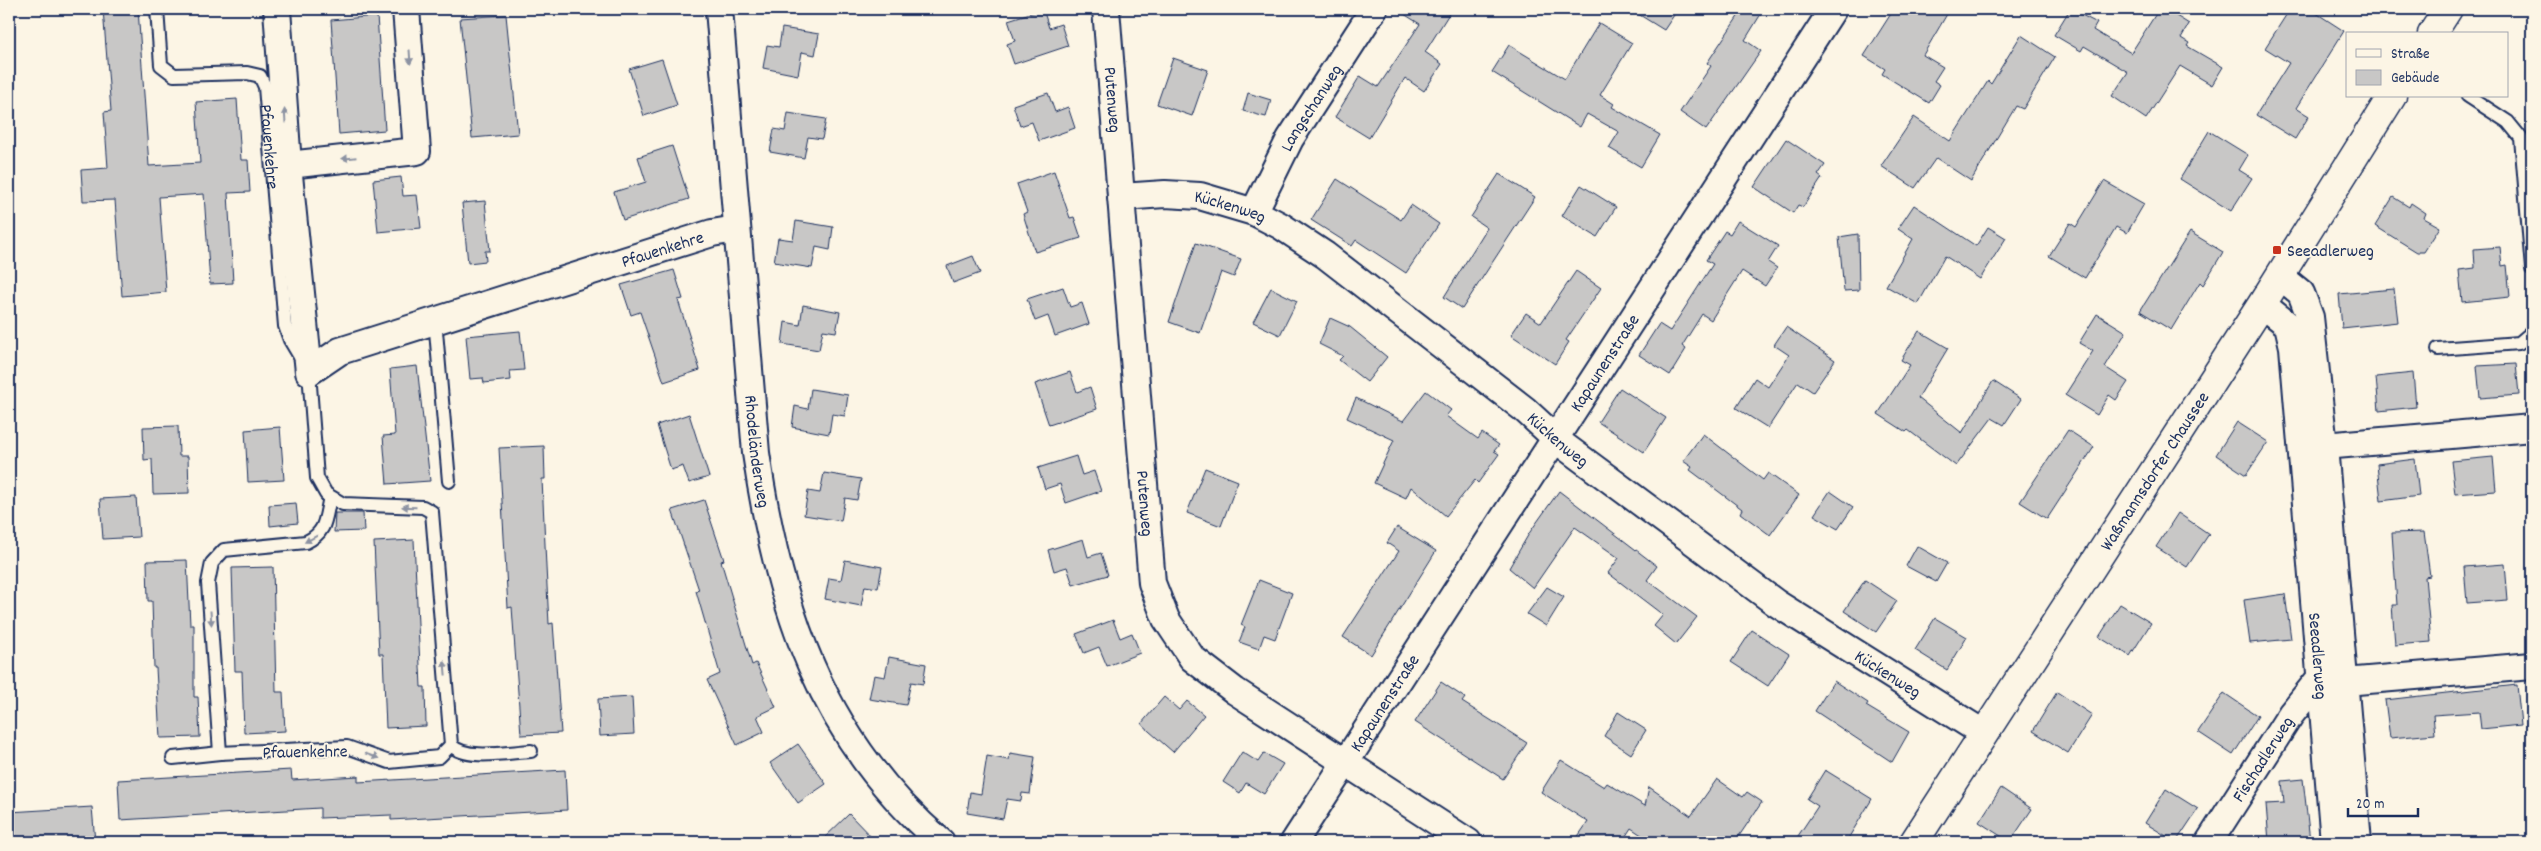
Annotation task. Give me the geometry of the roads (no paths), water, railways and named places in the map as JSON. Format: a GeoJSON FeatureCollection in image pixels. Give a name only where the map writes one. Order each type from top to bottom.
{"type":"FeatureCollection","features":[{"type":"Feature","properties":{"kind":"street","name":"Pfauenkehre"},"geometry":{"type":"LineString","coordinates":[[277,9],[288,164],[309,372],[340,351],[712,232],[736,229]]}},
{"type":"Feature","properties":{"kind":"street","name":"Pfauenkehre"},"geometry":{"type":"LineString","coordinates":[[288,164],[417,151],[406,9]]}},
{"type":"Feature","properties":{"kind":"street","name":"Rhodeländerweg"},"geometry":{"type":"LineString","coordinates":[[719,9],[756,453],[763,503],[786,601],[807,658],[831,707],[860,753],[891,793],[942,842]]}},
{"type":"Feature","properties":{"kind":"street","name":"Putenweg"},"geometry":{"type":"LineString","coordinates":[[1106,9],[1152,583],[1166,619],[1192,658],[1235,692],[1468,842]]}},
{"type":"Feature","properties":{"kind":"street","name":"Langschanweg"},"geometry":{"type":"LineString","coordinates":[[1254,212],[1290,138],[1374,9]]}},
{"type":"Feature","properties":{"kind":"street","name":"Kapaunenstraße"},"geometry":{"type":"LineString","coordinates":[[1294,842],[1833,9]]}},
{"type":"Feature","properties":{"kind":"street"},"geometry":{"type":"LineString","coordinates":[[2433,32],[2448,9]]}},
{"type":"Feature","properties":{"kind":"street","name":"Waßmannsdorfer Chaussee"},"geometry":{"type":"LineString","coordinates":[[1914,842],[1983,732],[2280,276],[2391,98]]}},
{"type":"Feature","properties":{"kind":"street","name":"Kückenweg"},"geometry":{"type":"LineString","coordinates":[[1121,197],[1164,194],[1200,196],[1254,212],[1281,226],[1325,255],[1524,409],[1556,438],[1776,603],[1983,732]]}},
{"type":"Feature","properties":{"kind":"street","name":"Seeadlerweg"},"geometry":{"type":"LineString","coordinates":[[2280,276],[2301,293],[2310,318],[2324,446],[2333,680],[2334,842]]}},
{"type":"Feature","properties":{"kind":"street","name":"Seeadlerweg"},"geometry":{"type":"LineString","coordinates":[[2262,304],[2288,325],[2293,347],[2333,680],[2358,842]]}},
{"type":"Feature","properties":{"kind":"street"},"geometry":{"type":"LineString","coordinates":[[2324,446],[2532,428]]}},
{"type":"Feature","properties":{"kind":"street","name":"Seeadlerweg"},"geometry":{"type":"LineString","coordinates":[[2333,680],[2532,666]]}},
{"type":"Feature","properties":{"kind":"street","name":"Fischadlerweg"},"geometry":{"type":"LineString","coordinates":[[2209,842],[2292,714],[2333,680]]}},
{"type":"Feature","properties":{"kind":"lane","name":"Pfauenkehre"},"geometry":{"type":"LineString","coordinates":[[157,9],[161,65],[174,75],[247,73],[260,76],[265,86],[286,326],[290,340],[309,372],[317,478],[326,494],[330,496]]}},
{"type":"Feature","properties":{"kind":"lane"},"geometry":{"type":"LineString","coordinates":[[2471,98],[2508,122],[2521,138],[2532,269]]}},
{"type":"Feature","properties":{"kind":"lane"},"geometry":{"type":"LineString","coordinates":[[433,321],[436,331],[449,480]]}},
{"type":"Feature","properties":{"kind":"lane"},"geometry":{"type":"LineString","coordinates":[[2438,349],[2519,343],[2532,332]]}},
{"type":"Feature","properties":{"kind":"lane"},"geometry":{"type":"LineString","coordinates":[[220,753],[208,583],[212,563],[224,550],[306,542],[318,536],[324,524],[330,496],[342,504],[423,507],[432,512],[451,745],[458,752],[470,754],[531,751]]}},
{"type":"Feature","properties":{"kind":"lane","name":"Pfauenkehre"},"geometry":{"type":"LineString","coordinates":[[173,758],[220,753],[346,747],[389,762],[439,757],[451,745]]}},
{"type":"Feature","properties":{"kind":"place","name":"Seeadlerweg"},"geometry":{"type":"Point","coordinates":[2277,250]}}]}
